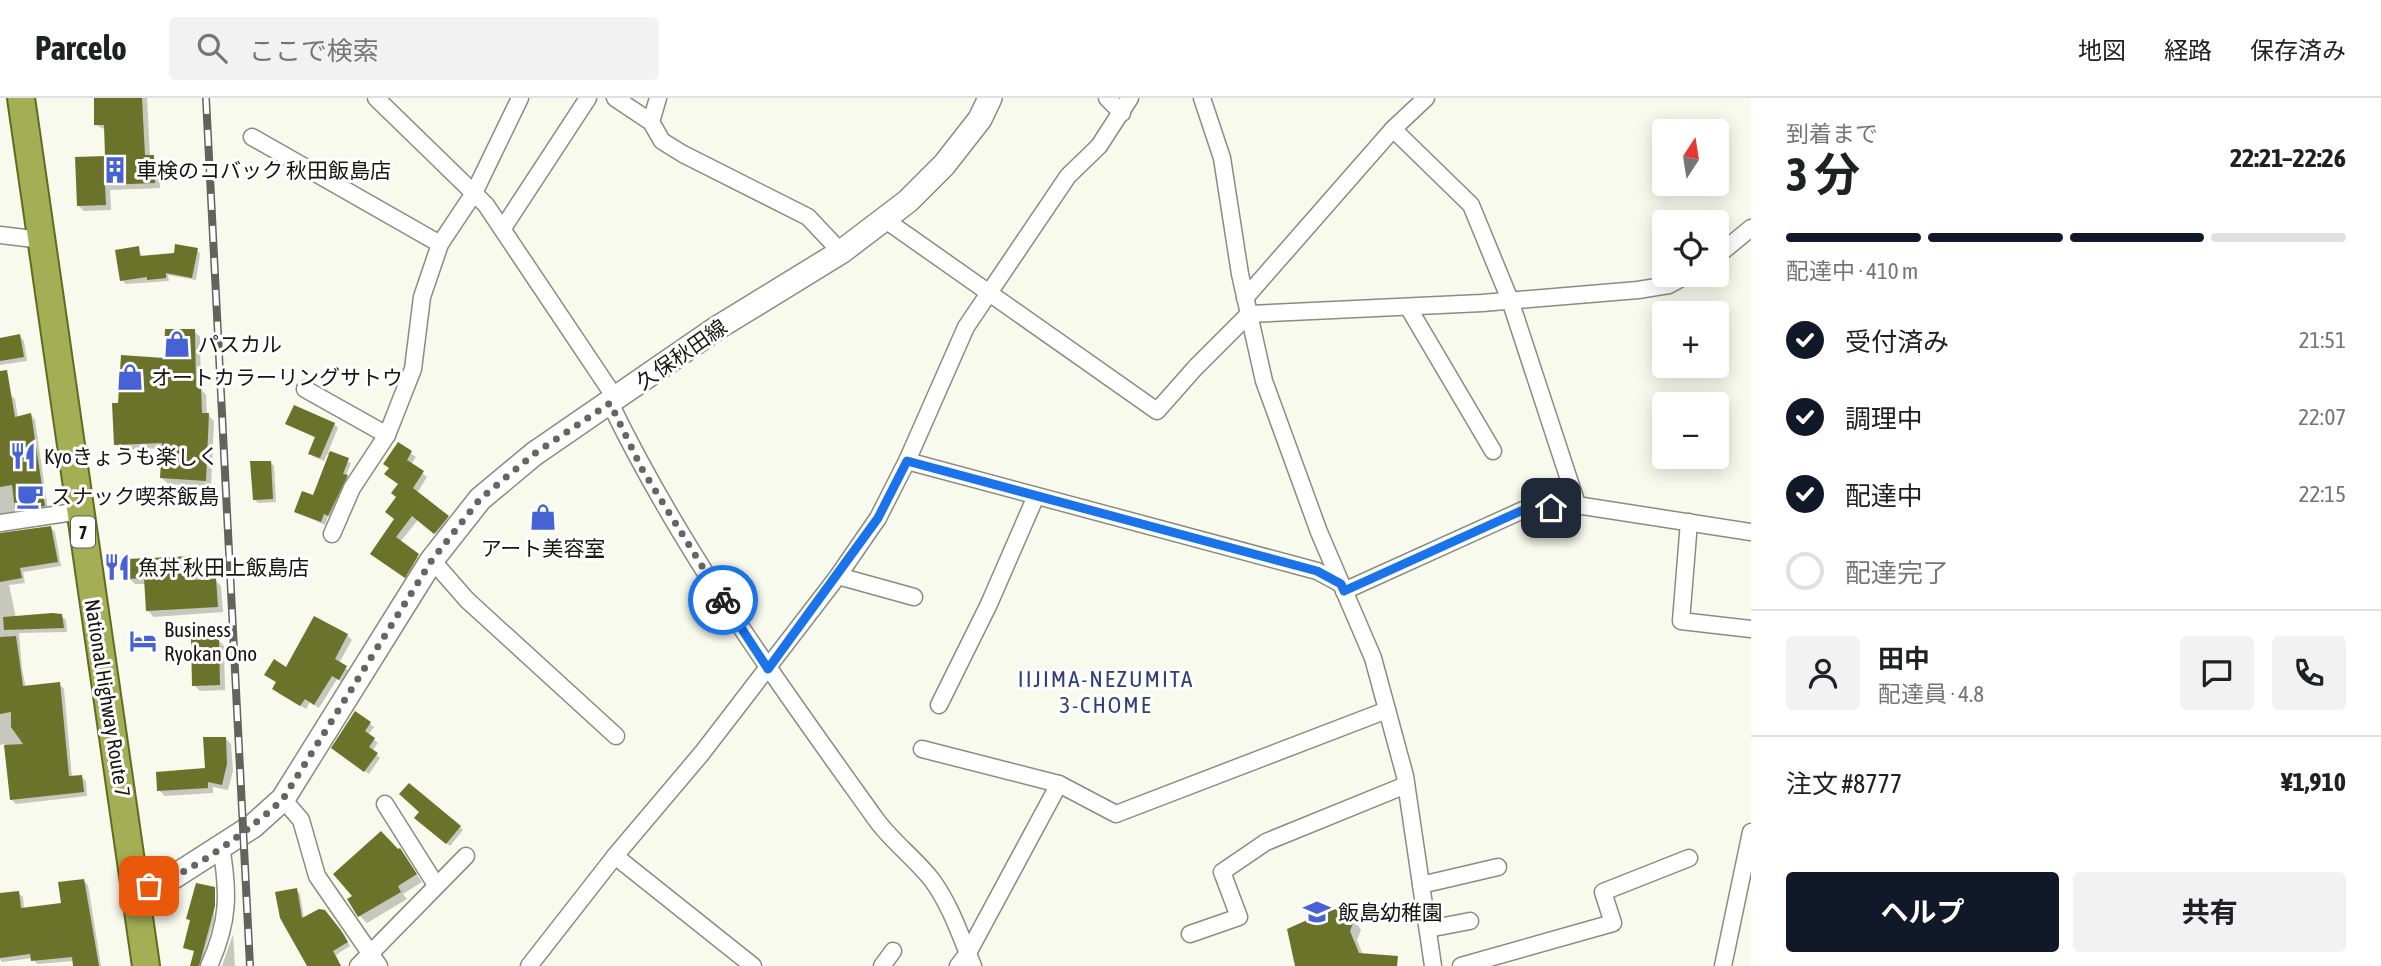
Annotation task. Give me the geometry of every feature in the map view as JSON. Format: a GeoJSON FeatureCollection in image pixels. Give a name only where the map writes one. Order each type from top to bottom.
{"type":"FeatureCollection","features":[{"type":"Feature","properties":{"kind":"highway","name":"National Highway Route 7"},"geometry":{"type":"LineString","coordinates":[[21,98],[146,966]]}},
{"type":"Feature","properties":{"kind":"main road","name":"久保秋田線"},"geometry":{"type":"LineString","coordinates":[[134,889],[165,882],[253,826],[283,799],[432,560],[480,499],[534,454],[717,328],[841,252],[884,219],[944,165],[980,119],[990,98]]}},
{"type":"Feature","properties":{"kind":"street"},"geometry":{"type":"LineString","coordinates":[[376,98],[474,193],[503,228],[613,401],[642,469],[768,669],[877,821],[932,880],[966,962]]}},
{"type":"Feature","properties":{"kind":"street"},"geometry":{"type":"LineString","coordinates":[[332,534],[352,488],[387,435],[413,369],[422,297],[440,244],[474,193],[520,98]]}},
{"type":"Feature","properties":{"kind":"street"},"geometry":{"type":"LineString","coordinates":[[503,228],[588,98]]}},
{"type":"Feature","properties":{"kind":"street"},"geometry":{"type":"LineString","coordinates":[[615,98],[651,122],[662,141],[683,154],[808,217],[841,252]]}},
{"type":"Feature","properties":{"kind":"street"},"geometry":{"type":"LineString","coordinates":[[651,122],[658,98]]}},
{"type":"Feature","properties":{"kind":"street"},"geometry":{"type":"LineString","coordinates":[[1107,98],[1122,113]]}},
{"type":"Feature","properties":{"kind":"street"},"geometry":{"type":"LineString","coordinates":[[529,966],[768,669],[838,576],[878,518],[907,461],[966,327],[1068,176],[1100,146],[1130,98]]}},
{"type":"Feature","properties":{"kind":"street"},"geometry":{"type":"LineString","coordinates":[[1202,98],[1222,158],[1245,298],[1264,381],[1304,495],[1373,658],[1387,710],[1406,785],[1433,966]]}},
{"type":"Feature","properties":{"kind":"street"},"geometry":{"type":"LineString","coordinates":[[1245,298],[1393,129],[1426,98]]}},
{"type":"Feature","properties":{"kind":"street"},"geometry":{"type":"LineString","coordinates":[[1393,129],[1471,205],[1510,300],[1578,507]]}},
{"type":"Feature","properties":{"kind":"street"},"geometry":{"type":"LineString","coordinates":[[252,137],[440,244]]}},
{"type":"Feature","properties":{"kind":"street"},"geometry":{"type":"LineString","coordinates":[[884,219],[1157,411],[1249,314],[1408,307],[1657,287]]}},
{"type":"Feature","properties":{"kind":"street"},"geometry":{"type":"LineString","coordinates":[[1729,246],[1751,228]]}},
{"type":"Feature","properties":{"kind":"street"},"geometry":{"type":"LineString","coordinates":[[0,235],[42,240]]}},
{"type":"Feature","properties":{"kind":"street"},"geometry":{"type":"LineString","coordinates":[[1408,307],[1493,451]]}},
{"type":"Feature","properties":{"kind":"street"},"geometry":{"type":"LineString","coordinates":[[305,389],[387,435]]}},
{"type":"Feature","properties":{"kind":"street"},"geometry":{"type":"LineString","coordinates":[[907,461],[1317,571],[1342,588]]}},
{"type":"Feature","properties":{"kind":"street"},"geometry":{"type":"LineString","coordinates":[[939,705],[989,604],[1037,496]]}},
{"type":"Feature","properties":{"kind":"street"},"geometry":{"type":"LineString","coordinates":[[1342,588],[1523,510],[1578,507],[1751,532]]}},
{"type":"Feature","properties":{"kind":"street"},"geometry":{"type":"LineString","coordinates":[[0,523],[80,511]]}},
{"type":"Feature","properties":{"kind":"street"},"geometry":{"type":"LineString","coordinates":[[1689,522],[1681,621],[1751,629]]}},
{"type":"Feature","properties":{"kind":"street"},"geometry":{"type":"LineString","coordinates":[[432,560],[467,600],[616,736]]}},
{"type":"Feature","properties":{"kind":"street"},"geometry":{"type":"LineString","coordinates":[[838,576],[914,597]]}},
{"type":"Feature","properties":{"kind":"street"},"geometry":{"type":"LineString","coordinates":[[922,749],[1059,784],[1116,814],[1387,710]]}},
{"type":"Feature","properties":{"kind":"street"},"geometry":{"type":"LineString","coordinates":[[966,962],[1059,784]]}},
{"type":"Feature","properties":{"kind":"street"},"geometry":{"type":"LineString","coordinates":[[1190,934],[1239,917],[1222,872],[1266,842],[1406,785]]}},
{"type":"Feature","properties":{"kind":"street"},"geometry":{"type":"LineString","coordinates":[[283,799],[301,820],[317,876],[375,960]]}},
{"type":"Feature","properties":{"kind":"street"},"geometry":{"type":"LineString","coordinates":[[385,804],[436,885]]}},
{"type":"Feature","properties":{"kind":"street"},"geometry":{"type":"LineString","coordinates":[[1723,966],[1751,832]]}},
{"type":"Feature","properties":{"kind":"street"},"geometry":{"type":"LineString","coordinates":[[209,966],[218,945],[228,902],[221,846]]}},
{"type":"Feature","properties":{"kind":"street"},"geometry":{"type":"LineString","coordinates":[[358,966],[375,960],[436,885],[466,856]]}},
{"type":"Feature","properties":{"kind":"street"},"geometry":{"type":"LineString","coordinates":[[615,856],[752,966]]}},
{"type":"Feature","properties":{"kind":"street"},"geometry":{"type":"LineString","coordinates":[[1461,966],[1613,923],[1603,892],[1689,858]]}},
{"type":"Feature","properties":{"kind":"street"},"geometry":{"type":"LineString","coordinates":[[1421,885],[1498,867]]}},
{"type":"Feature","properties":{"kind":"street"},"geometry":{"type":"LineString","coordinates":[[1427,929],[1470,921]]}},
{"type":"Feature","properties":{"kind":"street"},"geometry":{"type":"LineString","coordinates":[[882,966],[893,951]]}},
{"type":"Feature","properties":{"kind":"building"},"geometry":{"type":"Polygon","coordinates":[[[94,98],[142,98],[145,155],[154,155],[155,183],[105,185],[106,205],[77,206],[75,157],[105,156],[104,125],[94,125],[94,98]]]}},
{"type":"Feature","properties":{"kind":"building"},"geometry":{"type":"Polygon","coordinates":[[[175,244],[198,248],[192,278],[166,273],[166,278],[147,280],[147,277],[120,281],[115,250],[139,246],[140,256],[174,253],[175,244]]]}},
{"type":"Feature","properties":{"kind":"building"},"geometry":{"type":"Polygon","coordinates":[[[165,329],[195,329],[196,387],[201,387],[202,413],[209,413],[206,481],[160,478],[162,443],[114,445],[112,403],[118,403],[121,355],[164,358],[165,329]]]}},
{"type":"Feature","properties":{"kind":"building"},"geometry":{"type":"Polygon","coordinates":[[[20,334],[24,357],[0,361],[0,338],[20,334]]]}},
{"type":"Feature","properties":{"kind":"building"},"geometry":{"type":"Polygon","coordinates":[[[7,370],[15,417],[31,413],[45,506],[15,510],[12,485],[0,487],[0,371],[7,370]]]}},
{"type":"Feature","properties":{"kind":"building"},"geometry":{"type":"Polygon","coordinates":[[[294,405],[335,423],[320,458],[308,454],[315,437],[285,424],[294,405]]]}},
{"type":"Feature","properties":{"kind":"building"},"geometry":{"type":"Polygon","coordinates":[[[398,442],[412,451],[407,460],[424,471],[413,488],[449,516],[434,534],[412,516],[396,537],[419,554],[405,578],[370,554],[394,519],[385,512],[396,497],[391,493],[398,484],[384,474],[389,468],[383,464],[398,442]]]}},
{"type":"Feature","properties":{"kind":"building"},"geometry":{"type":"Polygon","coordinates":[[[330,451],[349,458],[343,474],[348,475],[328,516],[324,514],[321,522],[294,512],[302,491],[313,495],[330,451]]]}},
{"type":"Feature","properties":{"kind":"building"},"geometry":{"type":"Polygon","coordinates":[[[250,461],[271,461],[273,499],[253,500],[250,461]]]}},
{"type":"Feature","properties":{"kind":"building"},"geometry":{"type":"Polygon","coordinates":[[[51,526],[58,562],[20,568],[22,578],[0,582],[0,533],[51,526]]]}},
{"type":"Feature","properties":{"kind":"building"},"geometry":{"type":"Polygon","coordinates":[[[192,556],[193,580],[216,578],[218,607],[146,611],[144,578],[128,579],[126,559],[192,556]]]}},
{"type":"Feature","properties":{"kind":"building"},"geometry":{"type":"Polygon","coordinates":[[[62,614],[64,628],[4,630],[3,617],[62,614]]]}},
{"type":"Feature","properties":{"kind":"building"},"geometry":{"type":"Polygon","coordinates":[[[314,616],[348,634],[335,659],[347,666],[339,680],[332,676],[314,705],[305,699],[300,706],[272,689],[276,682],[264,675],[274,659],[286,667],[314,616]]]}},
{"type":"Feature","properties":{"kind":"building"},"geometry":{"type":"Polygon","coordinates":[[[16,636],[23,686],[60,682],[69,776],[82,775],[84,792],[10,800],[4,745],[23,744],[11,727],[11,712],[0,714],[0,637],[16,636]]]}},
{"type":"Feature","properties":{"kind":"building"},"geometry":{"type":"Polygon","coordinates":[[[219,638],[220,685],[192,686],[191,639],[219,638]]]}},
{"type":"Feature","properties":{"kind":"building"},"geometry":{"type":"Polygon","coordinates":[[[355,711],[371,722],[365,731],[375,738],[369,747],[378,753],[364,772],[331,748],[355,711]]]}},
{"type":"Feature","properties":{"kind":"building"},"geometry":{"type":"Polygon","coordinates":[[[203,737],[226,737],[227,764],[222,785],[208,782],[208,788],[157,791],[156,772],[205,768],[203,737]]]}},
{"type":"Feature","properties":{"kind":"building"},"geometry":{"type":"Polygon","coordinates":[[[409,783],[461,826],[446,844],[414,818],[419,812],[399,794],[409,783]]]}},
{"type":"Feature","properties":{"kind":"building"},"geometry":{"type":"Polygon","coordinates":[[[381,831],[400,848],[417,874],[398,886],[401,892],[358,917],[347,899],[352,896],[333,874],[381,831]]]}},
{"type":"Feature","properties":{"kind":"building"},"geometry":{"type":"Polygon","coordinates":[[[84,879],[99,966],[73,966],[72,957],[31,961],[30,954],[0,958],[0,893],[19,891],[21,908],[61,903],[58,882],[84,879]]]}},
{"type":"Feature","properties":{"kind":"building"},"geometry":{"type":"Polygon","coordinates":[[[196,883],[215,887],[215,906],[199,966],[190,966],[194,951],[183,948],[190,920],[186,919],[196,883]]]}},
{"type":"Feature","properties":{"kind":"building"},"geometry":{"type":"Polygon","coordinates":[[[297,888],[302,918],[319,909],[325,910],[348,942],[333,951],[341,966],[307,966],[280,918],[275,892],[297,888]]]}},
{"type":"Feature","properties":{"kind":"building","name":"飯島幼稚園"},"geometry":{"type":"Polygon","coordinates":[[[1345,903],[1354,920],[1350,931],[1359,953],[1398,956],[1397,966],[1295,966],[1287,929],[1345,903]]]}},
{"type":"Feature","properties":{"kind":"railway"},"geometry":{"type":"LineString","coordinates":[[206,98],[250,966]]}},
{"type":"Feature","properties":{"kind":"way so far"},"geometry":{"type":"LineString","coordinates":[[149,886],[165,882],[199,862],[253,826],[283,799],[432,560],[480,499],[534,454],[610,403],[642,469],[723,600]]}},
{"type":"Feature","properties":{"kind":"place","name":"車検のコバック 秋田飯島店"},"geometry":{"type":"Point","coordinates":[115,170]}},
{"type":"Feature","properties":{"kind":"place","name":"パスカル"},"geometry":{"type":"Point","coordinates":[177,344]}},
{"type":"Feature","properties":{"kind":"place","name":"オートカラーリングサトウ"},"geometry":{"type":"Point","coordinates":[130,377]}},
{"type":"Feature","properties":{"kind":"place","name":"Kyoきょうも楽しく"},"geometry":{"type":"Point","coordinates":[23,456]}},
{"type":"Feature","properties":{"kind":"place","name":"スナック喫茶飯島"},"geometry":{"type":"Point","coordinates":[30,496]}},
{"type":"Feature","properties":{"kind":"place","name":"アート美容室"},"geometry":{"type":"Point","coordinates":[543,517]}},
{"type":"Feature","properties":{"kind":"place","name":"魚丼 秋田上飯島店"},"geometry":{"type":"Point","coordinates":[117,567]}},
{"type":"Feature","properties":{"kind":"place","name":"Business Ryokan Ono"},"geometry":{"type":"Point","coordinates":[143,641]}},
{"type":"Feature","properties":{"kind":"place","name":"飯島幼稚園"},"geometry":{"type":"Point","coordinates":[1317,912]}},
{"type":"Feature","properties":{"kind":"district","name":"IIJIMA-NEZUMITA 3-CHOME"},"geometry":{"type":"Point","coordinates":[1106,692]}},
{"type":"Feature","properties":{"kind":"route"},"geometry":{"type":"LineString","coordinates":[[723,600],[768,669],[878,518],[907,461],[1317,571],[1341,584],[1344,591],[1523,510],[1551,508]]}}]}
